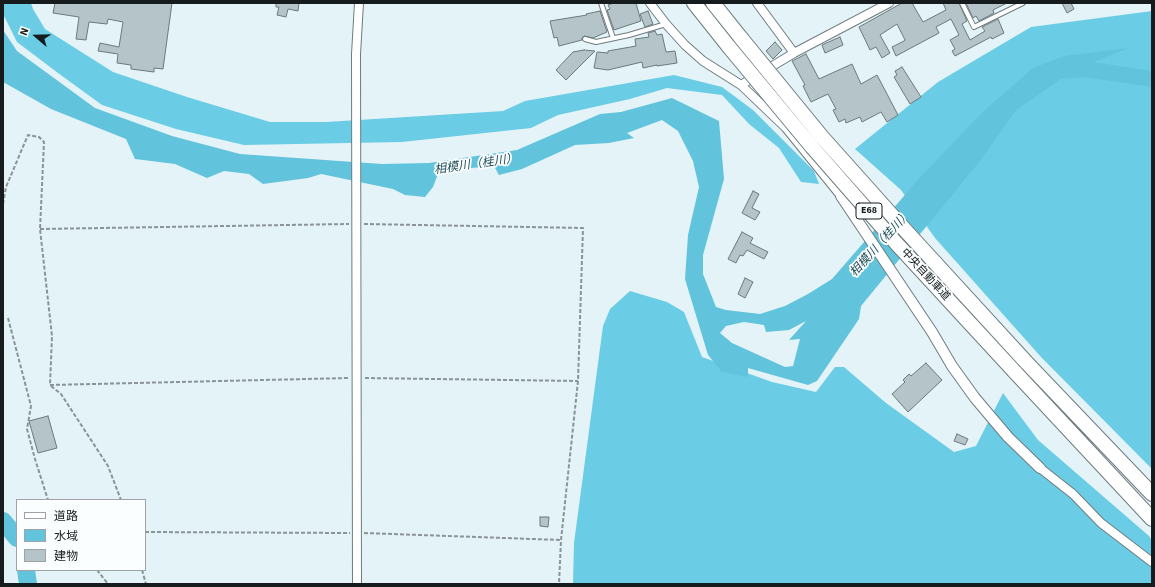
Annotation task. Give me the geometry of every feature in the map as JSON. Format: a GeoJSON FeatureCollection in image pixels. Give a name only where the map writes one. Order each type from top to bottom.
{"type":"FeatureCollection","features":[{"type":"Feature","properties":{"kind":"highway","name":"中央自動車道"},"geometry":{"type":"LineString","coordinates":[[694,3],[812,146],[896,243],[1152,519]]}},
{"type":"Feature","properties":{"kind":"highway","name":"中央自動車道"},"geometry":{"type":"LineString","coordinates":[[713,3],[822,137],[906,231],[1026,362],[1152,494]]}},
{"type":"Feature","properties":{"kind":"street"},"geometry":{"type":"LineString","coordinates":[[357,584],[356,54],[359,3]]}},
{"type":"Feature","properties":{"kind":"street"},"geometry":{"type":"LineString","coordinates":[[650,3],[685,45],[703,61],[741,85],[786,128],[841,196],[932,332],[952,366],[975,398],[1008,437],[1040,468],[1073,494],[1101,523],[1152,562]]}},
{"type":"Feature","properties":{"kind":"street"},"geometry":{"type":"LineString","coordinates":[[757,3],[794,53]]}},
{"type":"Feature","properties":{"kind":"street"},"geometry":{"type":"LineString","coordinates":[[741,85],[794,53],[889,3]]}},
{"type":"Feature","properties":{"kind":"lane"},"geometry":{"type":"LineString","coordinates":[[601,3],[613,38]]}},
{"type":"Feature","properties":{"kind":"lane"},"geometry":{"type":"LineString","coordinates":[[962,3],[974,27],[1023,3]]}},
{"type":"Feature","properties":{"kind":"lane"},"geometry":{"type":"LineString","coordinates":[[585,39],[596,42],[666,24]]}},
{"type":"Feature","properties":{"kind":"path"},"geometry":{"type":"LineString","coordinates":[[3,204],[6,187],[28,135],[39,137],[44,142],[40,229],[52,336],[50,385]]}},
{"type":"Feature","properties":{"kind":"path"},"geometry":{"type":"LineString","coordinates":[[40,229],[356,224],[583,228],[578,380],[561,540],[559,584]]}},
{"type":"Feature","properties":{"kind":"path"},"geometry":{"type":"LineString","coordinates":[[8,318],[31,406],[27,429],[48,499]]}},
{"type":"Feature","properties":{"kind":"path"},"geometry":{"type":"LineString","coordinates":[[50,385],[356,378],[578,380]]}},
{"type":"Feature","properties":{"kind":"path"},"geometry":{"type":"LineString","coordinates":[[50,385],[61,394],[108,466],[120,499]]}},
{"type":"Feature","properties":{"kind":"path"},"geometry":{"type":"LineString","coordinates":[[146,532],[357,533],[561,540]]}},
{"type":"Feature","properties":{"kind":"path"},"geometry":{"type":"LineString","coordinates":[[98,571],[108,584]]}},
{"type":"Feature","properties":{"kind":"path"},"geometry":{"type":"LineString","coordinates":[[142,571],[146,584]]}},
{"type":"Feature","properties":{"kind":"shaded area"},"geometry":{"type":"Polygon","coordinates":[[[3,3],[31,3],[45,29],[113,72],[187,97],[270,122],[326,122],[503,111],[525,101],[674,75],[722,87],[753,110],[814,171],[819,184],[801,182],[779,148],[749,124],[722,95],[667,88],[630,99],[558,115],[531,128],[402,142],[244,145],[176,129],[102,105],[17,42],[3,14],[3,3]]]}},
{"type":"Feature","properties":{"kind":"shaded area"},"geometry":{"type":"Polygon","coordinates":[[[1152,11],[1152,469],[1041,357],[935,238],[901,190],[855,149],[938,82],[1031,27],[1152,11]]]}},
{"type":"Feature","properties":{"kind":"shaded area"},"geometry":{"type":"Polygon","coordinates":[[[630,291],[667,302],[684,312],[702,357],[772,382],[816,392],[835,367],[844,367],[886,403],[954,452],[976,446],[1003,393],[1038,440],[1149,536],[1152,541],[1152,584],[573,584],[574,543],[603,326],[610,309],[630,291]]]}},
{"type":"Feature","properties":{"kind":"water","name":"相模川（桂川）"},"geometry":{"type":"Polygon","coordinates":[[[3,30],[17,51],[95,108],[172,136],[240,154],[382,164],[429,163],[517,150],[600,114],[621,112],[672,98],[719,121],[724,179],[703,255],[703,274],[716,307],[726,310],[760,314],[785,306],[832,279],[923,174],[985,110],[1033,68],[1064,56],[1129,48],[1093,62],[1152,71],[1152,87],[1083,77],[1061,79],[1016,110],[980,161],[861,306],[859,319],[817,381],[808,385],[748,368],[748,377],[722,372],[708,355],[685,279],[688,235],[699,187],[693,161],[678,131],[662,120],[627,133],[634,138],[609,143],[575,145],[522,169],[499,175],[494,166],[471,168],[438,174],[433,187],[425,197],[405,195],[393,189],[321,174],[308,178],[263,184],[249,174],[224,171],[207,178],[175,164],[135,159],[126,139],[51,109],[3,82],[3,30]],[[806,321],[789,330],[766,332],[764,325],[744,322],[726,326],[720,333],[732,343],[785,367],[793,366],[800,339],[789,340],[806,321]]]}},
{"type":"Feature","properties":{"kind":"building"},"geometry":{"type":"Polygon","coordinates":[[[55,3],[172,3],[163,69],[154,68],[154,72],[131,69],[131,65],[117,63],[118,54],[98,51],[100,43],[119,47],[123,22],[108,19],[107,24],[89,22],[86,40],[76,39],[79,17],[53,13],[55,3]]]}},
{"type":"Feature","properties":{"kind":"building"},"geometry":{"type":"Polygon","coordinates":[[[276,3],[299,3],[298,11],[288,9],[286,17],[277,15],[279,7],[276,7],[276,3]]]}},
{"type":"Feature","properties":{"kind":"building"},"geometry":{"type":"Polygon","coordinates":[[[614,3],[636,3],[641,21],[614,30],[607,10],[610,9],[608,5],[614,3]]]}},
{"type":"Feature","properties":{"kind":"building"},"geometry":{"type":"Polygon","coordinates":[[[902,3],[912,3],[923,22],[946,10],[943,3],[959,3],[967,21],[962,24],[970,40],[985,31],[982,27],[998,19],[1004,33],[992,39],[991,37],[955,56],[952,51],[955,49],[950,40],[959,35],[951,19],[936,27],[939,33],[896,56],[892,47],[905,40],[897,24],[880,35],[890,53],[882,58],[876,47],[870,50],[859,27],[902,3]]]}},
{"type":"Feature","properties":{"kind":"building"},"geometry":{"type":"Polygon","coordinates":[[[966,3],[1007,3],[993,10],[994,13],[979,21],[976,16],[973,18],[966,3]]]}},
{"type":"Feature","properties":{"kind":"building"},"geometry":{"type":"Polygon","coordinates":[[[1062,3],[1071,3],[1074,9],[1067,13],[1062,3]]]}},
{"type":"Feature","properties":{"kind":"building"},"geometry":{"type":"Polygon","coordinates":[[[600,11],[607,32],[593,38],[584,36],[582,40],[559,46],[557,37],[554,38],[550,21],[587,15],[586,14],[600,11]]]}},
{"type":"Feature","properties":{"kind":"building"},"geometry":{"type":"Polygon","coordinates":[[[648,11],[653,24],[645,27],[640,14],[648,11]]]}},
{"type":"Feature","properties":{"kind":"building"},"geometry":{"type":"Polygon","coordinates":[[[655,31],[657,35],[662,34],[666,52],[675,51],[677,63],[643,68],[642,62],[608,70],[594,68],[597,52],[608,53],[608,51],[636,46],[635,39],[649,37],[648,33],[655,31]]]}},
{"type":"Feature","properties":{"kind":"building"},"geometry":{"type":"Polygon","coordinates":[[[840,37],[843,45],[825,53],[822,45],[840,37]]]}},
{"type":"Feature","properties":{"kind":"building"},"geometry":{"type":"Polygon","coordinates":[[[775,42],[782,50],[773,59],[766,51],[775,42]]]}},
{"type":"Feature","properties":{"kind":"building"},"geometry":{"type":"Polygon","coordinates":[[[584,50],[595,51],[566,80],[556,70],[573,52],[584,50]]]}},
{"type":"Feature","properties":{"kind":"building"},"geometry":{"type":"Polygon","coordinates":[[[806,54],[819,79],[852,64],[861,84],[877,75],[898,115],[887,122],[881,112],[862,122],[860,117],[846,123],[845,119],[839,122],[833,110],[836,109],[828,94],[811,102],[803,86],[805,85],[792,61],[806,54]]]}},
{"type":"Feature","properties":{"kind":"building"},"geometry":{"type":"Polygon","coordinates":[[[902,67],[921,97],[910,104],[894,77],[897,75],[895,71],[902,67]]]}},
{"type":"Feature","properties":{"kind":"building"},"geometry":{"type":"Polygon","coordinates":[[[753,191],[759,194],[752,208],[760,212],[755,220],[742,213],[753,191]]]}},
{"type":"Feature","properties":{"kind":"building"},"geometry":{"type":"Polygon","coordinates":[[[742,232],[753,238],[750,243],[768,252],[764,259],[747,250],[743,256],[740,255],[736,263],[728,259],[742,232]]]}},
{"type":"Feature","properties":{"kind":"building"},"geometry":{"type":"Polygon","coordinates":[[[745,278],[753,282],[745,298],[738,294],[745,278]]]}},
{"type":"Feature","properties":{"kind":"building"},"geometry":{"type":"Polygon","coordinates":[[[926,363],[942,380],[908,412],[892,394],[905,382],[903,380],[909,374],[911,376],[926,363]]]}},
{"type":"Feature","properties":{"kind":"building"},"geometry":{"type":"Polygon","coordinates":[[[48,416],[57,448],[38,453],[29,421],[48,416]]]}},
{"type":"Feature","properties":{"kind":"building"},"geometry":{"type":"Polygon","coordinates":[[[957,434],[968,439],[965,445],[954,441],[957,434]]]}},
{"type":"Feature","properties":{"kind":"building"},"geometry":{"type":"Polygon","coordinates":[[[540,517],[549,517],[548,527],[540,526],[540,517]]]}},
{"type":"Feature","properties":{"kind":"waterway"},"geometry":{"type":"LineString","coordinates":[[3,521],[16,537]]}},
{"type":"Feature","properties":{"kind":"waterway"},"geometry":{"type":"LineString","coordinates":[[26,571],[28,584]]}}]}
